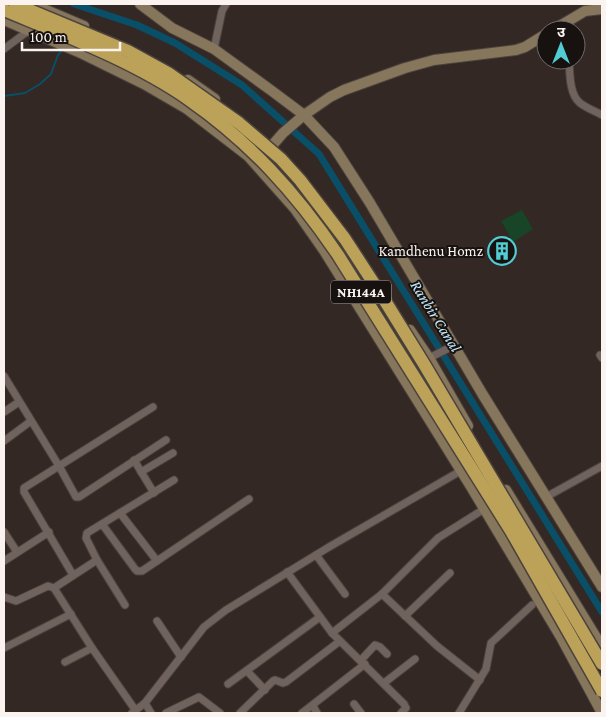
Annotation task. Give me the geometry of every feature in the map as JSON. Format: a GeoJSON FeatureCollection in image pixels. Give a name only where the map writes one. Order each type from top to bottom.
{"type":"FeatureCollection","features":[{"type":"Feature","properties":{"kind":"highway","name":"NH144A"},"geometry":{"type":"LineString","coordinates":[[15,4],[128,51],[168,73],[239,123],[281,159],[300,180],[345,239],[392,313],[602,664]]}},
{"type":"Feature","properties":{"kind":"highway","name":"NH144A"},"geometry":{"type":"LineString","coordinates":[[4,10],[134,68],[187,98],[238,138],[292,192],[338,254],[511,531],[602,691]]}},
{"type":"Feature","properties":{"kind":"street"},"geometry":{"type":"LineString","coordinates":[[32,4],[140,52],[201,88],[273,145],[306,179],[355,244],[431,357],[486,457],[602,647]]}},
{"type":"Feature","properties":{"kind":"street"},"geometry":{"type":"LineString","coordinates":[[140,4],[172,28],[214,49],[301,117],[334,147],[356,180],[452,347],[602,587]]}},
{"type":"Feature","properties":{"kind":"street"},"geometry":{"type":"LineString","coordinates":[[214,49],[220,16],[226,4]]}},
{"type":"Feature","properties":{"kind":"street"},"geometry":{"type":"LineString","coordinates":[[573,20],[585,11],[602,9]]}},
{"type":"Feature","properties":{"kind":"street"},"geometry":{"type":"LineString","coordinates":[[4,20],[83,54],[144,84],[187,109],[248,156],[295,209],[325,252],[461,471],[562,639],[602,713]]}},
{"type":"Feature","properties":{"kind":"street"},"geometry":{"type":"LineString","coordinates":[[4,49],[28,31]]}},
{"type":"Feature","properties":{"kind":"street"},"geometry":{"type":"LineString","coordinates":[[248,156],[259,158],[264,156],[283,133],[301,117],[330,97],[344,90],[416,64],[446,58],[516,50],[536,40]]}},
{"type":"Feature","properties":{"kind":"street"},"geometry":{"type":"LineString","coordinates":[[570,70],[576,98],[580,103],[602,115]]}},
{"type":"Feature","properties":{"kind":"street"},"geometry":{"type":"LineString","coordinates":[[431,357],[452,347]]}},
{"type":"Feature","properties":{"kind":"street"},"geometry":{"type":"LineString","coordinates":[[4,376],[77,498],[166,440]]}},
{"type":"Feature","properties":{"kind":"street"},"geometry":{"type":"LineString","coordinates":[[4,412],[19,402]]}},
{"type":"Feature","properties":{"kind":"street"},"geometry":{"type":"LineString","coordinates":[[73,575],[23,490],[26,486],[153,407]]}},
{"type":"Feature","properties":{"kind":"street"},"geometry":{"type":"LineString","coordinates":[[4,441],[31,421]]}},
{"type":"Feature","properties":{"kind":"street"},"geometry":{"type":"LineString","coordinates":[[141,472],[173,453]]}},
{"type":"Feature","properties":{"kind":"street"},"geometry":{"type":"LineString","coordinates":[[4,596],[16,601],[48,586],[54,588],[134,712],[145,702],[204,627],[217,617],[287,572],[486,457]]}},
{"type":"Feature","properties":{"kind":"street"},"geometry":{"type":"LineString","coordinates":[[134,460],[154,492]]}},
{"type":"Feature","properties":{"kind":"street"},"geometry":{"type":"LineString","coordinates":[[546,496],[602,466]]}},
{"type":"Feature","properties":{"kind":"street"},"geometry":{"type":"LineString","coordinates":[[125,605],[97,560],[85,535],[174,480]]}},
{"type":"Feature","properties":{"kind":"street"},"geometry":{"type":"LineString","coordinates":[[102,524],[137,571],[142,571],[249,499]]}},
{"type":"Feature","properties":{"kind":"street"},"geometry":{"type":"LineString","coordinates":[[332,633],[382,594],[438,538],[480,511]]}},
{"type":"Feature","properties":{"kind":"street"},"geometry":{"type":"LineString","coordinates":[[120,513],[157,561]]}},
{"type":"Feature","properties":{"kind":"street"},"geometry":{"type":"LineString","coordinates":[[4,532],[17,552]]}},
{"type":"Feature","properties":{"kind":"street"},"geometry":{"type":"LineString","coordinates":[[4,561],[49,532]]}},
{"type":"Feature","properties":{"kind":"street"},"geometry":{"type":"LineString","coordinates":[[316,555],[345,594]]}},
{"type":"Feature","properties":{"kind":"street"},"geometry":{"type":"LineString","coordinates":[[54,588],[97,560]]}},
{"type":"Feature","properties":{"kind":"street"},"geometry":{"type":"LineString","coordinates":[[287,572],[332,633],[404,704],[406,708],[401,713]]}},
{"type":"Feature","properties":{"kind":"street"},"geometry":{"type":"LineString","coordinates":[[405,616],[450,572]]}},
{"type":"Feature","properties":{"kind":"street"},"geometry":{"type":"LineString","coordinates":[[382,594],[437,646],[480,680]]}},
{"type":"Feature","properties":{"kind":"street"},"geometry":{"type":"LineString","coordinates":[[459,713],[486,669],[491,642],[532,605]]}},
{"type":"Feature","properties":{"kind":"street"},"geometry":{"type":"LineString","coordinates":[[4,648],[71,614]]}},
{"type":"Feature","properties":{"kind":"street"},"geometry":{"type":"LineString","coordinates":[[228,684],[320,618]]}},
{"type":"Feature","properties":{"kind":"street"},"geometry":{"type":"LineString","coordinates":[[156,621],[181,656]]}},
{"type":"Feature","properties":{"kind":"street"},"geometry":{"type":"LineString","coordinates":[[240,713],[274,681],[286,682],[340,641]]}},
{"type":"Feature","properties":{"kind":"street"},"geometry":{"type":"LineString","coordinates":[[302,713],[363,662],[375,646],[380,646],[387,654]]}},
{"type":"Feature","properties":{"kind":"street"},"geometry":{"type":"LineString","coordinates":[[65,662],[92,648]]}},
{"type":"Feature","properties":{"kind":"street"},"geometry":{"type":"LineString","coordinates":[[384,683],[415,659]]}},
{"type":"Feature","properties":{"kind":"street"},"geometry":{"type":"LineString","coordinates":[[247,671],[265,690]]}},
{"type":"Feature","properties":{"kind":"street"},"geometry":{"type":"LineString","coordinates":[[166,713],[196,698],[201,698],[220,713]]}},
{"type":"Feature","properties":{"kind":"street"},"geometry":{"type":"LineString","coordinates":[[145,702],[151,713]]}},
{"type":"Feature","properties":{"kind":"street"},"geometry":{"type":"LineString","coordinates":[[354,704],[361,713]]}},
{"type":"Feature","properties":{"kind":"street"},"geometry":{"type":"LineString","coordinates":[[312,706],[317,713]]}},
{"type":"Feature","properties":{"kind":"green space"},"geometry":{"type":"Polygon","coordinates":[[[522,210],[533,229],[513,242],[501,221],[522,210]]]}},
{"type":"Feature","properties":{"kind":"waterway","name":"Ranbir Canal"},"geometry":{"type":"LineString","coordinates":[[74,4],[137,25],[175,43],[242,85],[319,154],[602,612]]}},
{"type":"Feature","properties":{"kind":"waterway"},"geometry":{"type":"LineString","coordinates":[[4,96],[25,93],[40,84],[51,74],[58,55],[63,49]]}},
{"type":"Feature","properties":{"kind":"place","name":"Kamdhenu Homz"},"geometry":{"type":"Point","coordinates":[502,251]}}]}
